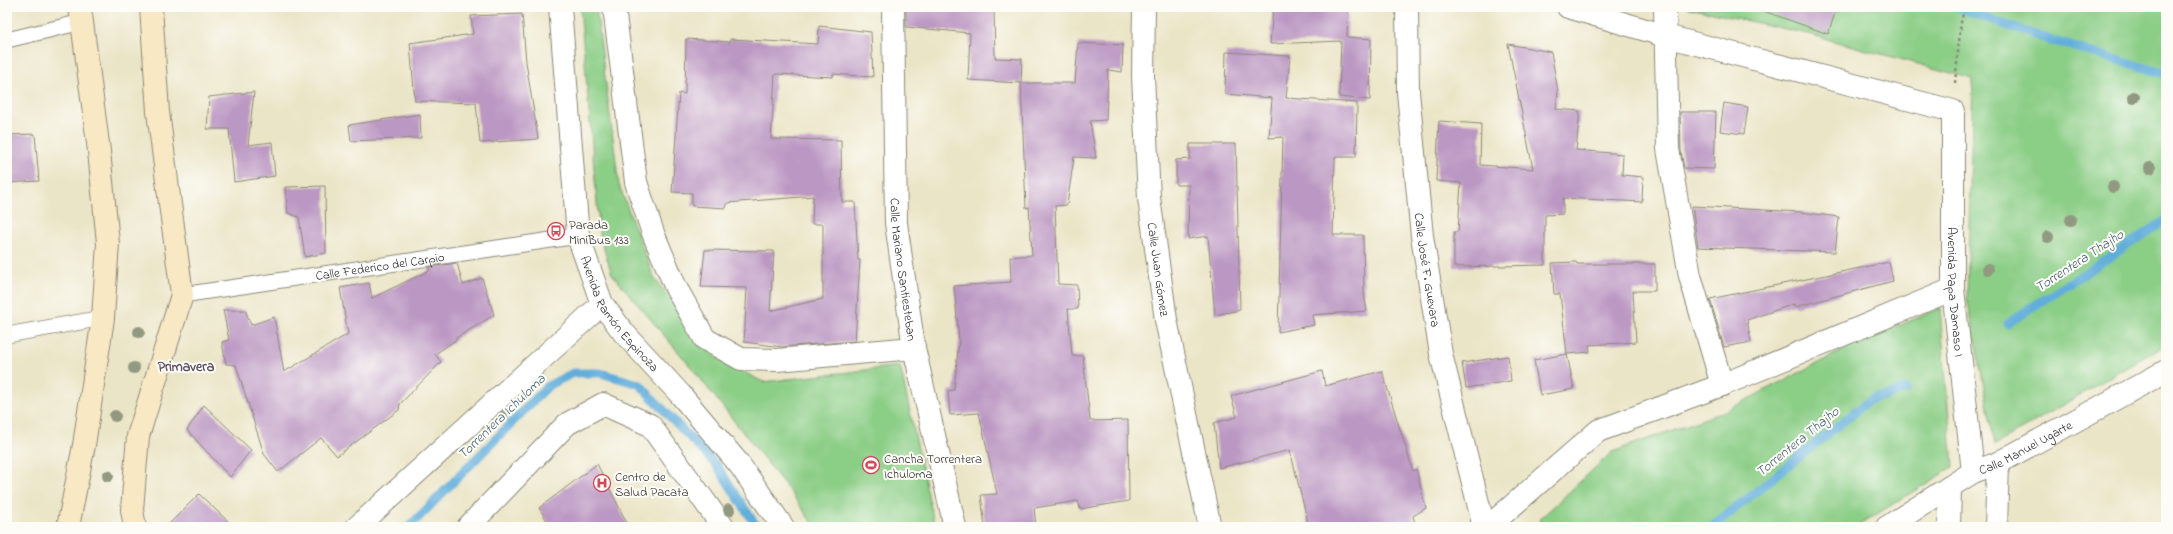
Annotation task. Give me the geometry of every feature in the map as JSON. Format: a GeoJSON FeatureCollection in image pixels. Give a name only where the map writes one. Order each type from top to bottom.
{"type":"FeatureCollection","features":[{"type":"Feature","properties":{"kind":"street"},"geometry":{"type":"LineString","coordinates":[[135,527],[132,510],[138,436],[182,295],[158,112],[152,7]]}},
{"type":"Feature","properties":{"kind":"street","name":"Avenida Ramón Espinoza"},"geometry":{"type":"LineString","coordinates":[[560,7],[578,236],[602,304],[624,333],[680,394],[738,464],[783,527]]}},
{"type":"Feature","properties":{"kind":"street"},"geometry":{"type":"LineString","coordinates":[[614,7],[636,182],[653,233],[676,288],[706,339],[741,358],[777,360],[914,348]]}},
{"type":"Feature","properties":{"kind":"street","name":"Calle Mariano Santiesteban"},"geometry":{"type":"LineString","coordinates":[[893,7],[896,223],[914,348],[955,527]]}},
{"type":"Feature","properties":{"kind":"street","name":"Calle Juan Gómez"},"geometry":{"type":"LineString","coordinates":[[1144,7],[1143,76],[1149,198],[1166,320],[1210,527]]}},
{"type":"Feature","properties":{"kind":"street","name":"Calle José F. Guevara"},"geometry":{"type":"LineString","coordinates":[[1407,7],[1408,92],[1422,236],[1441,354],[1484,527]]}},
{"type":"Feature","properties":{"kind":"street"},"geometry":{"type":"LineString","coordinates":[[1568,7],[1666,36],[1953,111]]}},
{"type":"Feature","properties":{"kind":"street"},"geometry":{"type":"LineString","coordinates":[[1665,7],[1670,156],[1690,276],[1722,385]]}},
{"type":"Feature","properties":{"kind":"street"},"geometry":{"type":"LineString","coordinates":[[68,527],[84,445],[103,318],[108,243],[99,151],[81,14]]}},
{"type":"Feature","properties":{"kind":"street","name":"Avenida Papa Damaso I"},"geometry":{"type":"LineString","coordinates":[[1953,111],[1954,289],[1973,472]]}},
{"type":"Feature","properties":{"kind":"street"},"geometry":{"type":"LineString","coordinates":[[1488,527],[1598,431],[1722,385],[1954,289]]}},
{"type":"Feature","properties":{"kind":"street"},"geometry":{"type":"LineString","coordinates":[[357,527],[602,304]]}},
{"type":"Feature","properties":{"kind":"street","name":"Calle Manuel Ugarte"},"geometry":{"type":"LineString","coordinates":[[1887,527],[1973,472],[1998,463],[2166,371]]}},
{"type":"Feature","properties":{"kind":"street"},"geometry":{"type":"LineString","coordinates":[[468,527],[567,424],[603,404],[650,425],[723,527]]}},
{"type":"Feature","properties":{"kind":"street"},"geometry":{"type":"LineString","coordinates":[[1996,527],[1998,463]]}},
{"type":"Feature","properties":{"kind":"street"},"geometry":{"type":"LineString","coordinates":[[1949,527],[1950,487]]}},
{"type":"Feature","properties":{"kind":"lane"},"geometry":{"type":"LineString","coordinates":[[7,40],[81,14]]}},
{"type":"Feature","properties":{"kind":"lane","name":"Calle Federico del Carpio"},"geometry":{"type":"LineString","coordinates":[[182,295],[578,236]]}},
{"type":"Feature","properties":{"kind":"lane"},"geometry":{"type":"LineString","coordinates":[[7,335],[103,318]]}},
{"type":"Feature","properties":{"kind":"path"},"geometry":{"type":"LineString","coordinates":[[1953,111],[1961,22],[1965,7]]}},
{"type":"Feature","properties":{"kind":"green space"},"geometry":{"type":"Polygon","coordinates":[[[580,7],[596,7],[619,185],[654,278],[717,358],[763,382],[900,366],[935,527],[815,527],[789,490],[691,367],[612,274],[600,237],[580,7]]]}},
{"type":"Feature","properties":{"kind":"green space"},"geometry":{"type":"Polygon","coordinates":[[[1685,7],[2166,7],[2166,344],[1995,445],[1967,298],[1973,79],[1808,34],[1685,7]]]}},
{"type":"Feature","properties":{"kind":"green space"},"geometry":{"type":"Polygon","coordinates":[[[1940,308],[1953,467],[1856,527],[1538,527],[1540,519],[1612,452],[1725,411],[1849,347],[1940,308]]]}},
{"type":"Feature","properties":{"kind":"building"},"geometry":{"type":"Polygon","coordinates":[[[906,7],[994,7],[995,58],[1022,59],[1021,83],[968,80],[970,33],[906,27],[906,7]]]}},
{"type":"Feature","properties":{"kind":"building"},"geometry":{"type":"Polygon","coordinates":[[[1273,7],[1348,7],[1347,37],[1371,39],[1370,100],[1339,97],[1341,41],[1270,44],[1273,7]]]}},
{"type":"Feature","properties":{"kind":"building"},"geometry":{"type":"Polygon","coordinates":[[[1762,7],[1837,7],[1828,34],[1761,10],[1762,7]]]}},
{"type":"Feature","properties":{"kind":"building"},"geometry":{"type":"Polygon","coordinates":[[[522,14],[526,62],[538,139],[480,143],[476,103],[415,101],[410,43],[473,34],[471,16],[522,14]]]}},
{"type":"Feature","properties":{"kind":"building"},"geometry":{"type":"Polygon","coordinates":[[[819,26],[871,32],[873,77],[833,74],[833,77],[775,74],[771,139],[841,140],[842,202],[855,202],[858,260],[860,260],[855,341],[782,347],[744,342],[747,288],[701,287],[705,250],[774,251],[770,311],[823,299],[823,224],[812,224],[813,196],[727,203],[726,208],[692,206],[692,193],[672,192],[679,93],[685,94],[686,39],[730,42],[730,39],[818,44],[819,26]]]}},
{"type":"Feature","properties":{"kind":"building"},"geometry":{"type":"Polygon","coordinates":[[[1078,43],[1123,45],[1122,72],[1108,70],[1106,120],[1090,121],[1096,158],[1074,157],[1067,205],[1055,206],[1058,284],[1077,285],[1078,309],[1068,309],[1072,356],[1083,356],[1090,421],[1128,420],[1129,501],[1080,509],[1078,501],[1034,508],[1036,527],[985,527],[981,495],[997,494],[979,413],[950,415],[948,391],[954,390],[959,340],[954,286],[1011,282],[1010,257],[1032,255],[1029,207],[1026,208],[1021,83],[1075,83],[1078,43]]]}},
{"type":"Feature","properties":{"kind":"building"},"geometry":{"type":"Polygon","coordinates":[[[1508,44],[1551,52],[1558,91],[1556,109],[1580,111],[1576,150],[1623,154],[1622,175],[1643,177],[1642,202],[1563,198],[1563,214],[1545,215],[1545,265],[1454,267],[1454,232],[1458,232],[1461,183],[1436,181],[1439,121],[1481,124],[1480,165],[1533,169],[1508,44]]]}},
{"type":"Feature","properties":{"kind":"building"},"geometry":{"type":"Polygon","coordinates":[[[1226,52],[1290,56],[1286,98],[1357,103],[1356,157],[1335,157],[1333,235],[1363,235],[1364,294],[1367,311],[1312,315],[1314,325],[1278,332],[1283,137],[1269,138],[1272,98],[1225,94],[1226,52]]]}},
{"type":"Feature","properties":{"kind":"building"},"geometry":{"type":"Polygon","coordinates":[[[254,92],[248,145],[272,142],[275,176],[234,182],[229,129],[207,129],[209,97],[254,92]]]}},
{"type":"Feature","properties":{"kind":"building"},"geometry":{"type":"Polygon","coordinates":[[[1724,103],[1748,107],[1744,134],[1720,131],[1724,103]]]}},
{"type":"Feature","properties":{"kind":"building"},"geometry":{"type":"Polygon","coordinates":[[[1680,112],[1716,112],[1714,169],[1684,168],[1681,151],[1680,112]]]}},
{"type":"Feature","properties":{"kind":"building"},"geometry":{"type":"Polygon","coordinates":[[[420,114],[421,138],[351,141],[349,125],[420,114]]]}},
{"type":"Feature","properties":{"kind":"building"},"geometry":{"type":"Polygon","coordinates":[[[35,134],[39,181],[7,183],[7,135],[35,134]]]}},
{"type":"Feature","properties":{"kind":"building"},"geometry":{"type":"Polygon","coordinates":[[[1190,144],[1236,144],[1240,310],[1215,315],[1208,236],[1188,239],[1189,185],[1176,185],[1176,160],[1190,159],[1190,144]]]}},
{"type":"Feature","properties":{"kind":"building"},"geometry":{"type":"Polygon","coordinates":[[[325,186],[326,253],[305,257],[299,217],[288,213],[285,187],[325,186]]]}},
{"type":"Feature","properties":{"kind":"building"},"geometry":{"type":"Polygon","coordinates":[[[1692,206],[1801,212],[1839,217],[1835,252],[1698,247],[1692,206]]]}},
{"type":"Feature","properties":{"kind":"building"},"geometry":{"type":"Polygon","coordinates":[[[1576,262],[1577,264],[1655,264],[1655,291],[1633,291],[1636,342],[1589,345],[1590,352],[1567,354],[1560,294],[1554,294],[1552,263],[1576,262]]]}},
{"type":"Feature","properties":{"kind":"building"},"geometry":{"type":"Polygon","coordinates":[[[1889,262],[1893,281],[1795,307],[1794,304],[1747,320],[1751,342],[1724,347],[1710,299],[1889,262]]]}},
{"type":"Feature","properties":{"kind":"building"},"geometry":{"type":"Polygon","coordinates":[[[457,263],[463,285],[482,278],[494,315],[456,338],[456,340],[435,354],[441,362],[400,404],[399,410],[337,456],[321,438],[278,472],[264,454],[236,365],[226,364],[222,342],[229,340],[223,310],[245,310],[251,325],[274,317],[284,372],[348,334],[340,288],[369,283],[372,298],[430,270],[428,267],[457,263]]]}},
{"type":"Feature","properties":{"kind":"building"},"geometry":{"type":"Polygon","coordinates":[[[1567,354],[1574,389],[1540,395],[1534,360],[1567,354]]]}},
{"type":"Feature","properties":{"kind":"building"},"geometry":{"type":"Polygon","coordinates":[[[1508,356],[1511,381],[1466,388],[1462,363],[1508,356]]]}},
{"type":"Feature","properties":{"kind":"building"},"geometry":{"type":"Polygon","coordinates":[[[1322,371],[1325,386],[1382,371],[1413,471],[1416,469],[1426,508],[1413,516],[1416,527],[1309,527],[1290,450],[1219,468],[1214,423],[1237,417],[1231,396],[1322,371]]]}},
{"type":"Feature","properties":{"kind":"building"},"geometry":{"type":"Polygon","coordinates":[[[204,405],[251,450],[230,477],[187,430],[204,405]]]}},
{"type":"Feature","properties":{"kind":"building"},"geometry":{"type":"Polygon","coordinates":[[[597,464],[629,527],[551,527],[539,508],[597,464]]]}},
{"type":"Feature","properties":{"kind":"building"},"geometry":{"type":"Polygon","coordinates":[[[199,494],[234,527],[166,527],[199,494]]]}},
{"type":"Feature","properties":{"kind":"waterway"},"geometry":{"type":"LineString","coordinates":[[1958,7],[2035,35],[2166,74]]}},
{"type":"Feature","properties":{"kind":"waterway","name":"Torrentera Thajho"},"geometry":{"type":"LineString","coordinates":[[2008,323],[2166,220]]}},
{"type":"Feature","properties":{"kind":"waterway","name":"Torrentera Ichuloma"},"geometry":{"type":"LineString","coordinates":[[409,527],[548,386],[573,373],[600,373],[639,384],[717,466],[757,527]]}},
{"type":"Feature","properties":{"kind":"waterway","name":"Torrentera Thajho"},"geometry":{"type":"LineString","coordinates":[[1712,527],[1870,400],[1905,390]]}},
{"type":"Feature","properties":{"kind":"place","name":"Parada MiniBus 133"},"geometry":{"type":"Point","coordinates":[556,231]}},
{"type":"Feature","properties":{"kind":"place","name":"Cancha Torrentera Ichuloma"},"geometry":{"type":"Point","coordinates":[871,465]}},
{"type":"Feature","properties":{"kind":"place","name":"Centro de Salud Pacata"},"geometry":{"type":"Point","coordinates":[602,483]}},
{"type":"Feature","properties":{"kind":"district","name":"Primavera"},"geometry":{"type":"Point","coordinates":[186,366]}}]}
